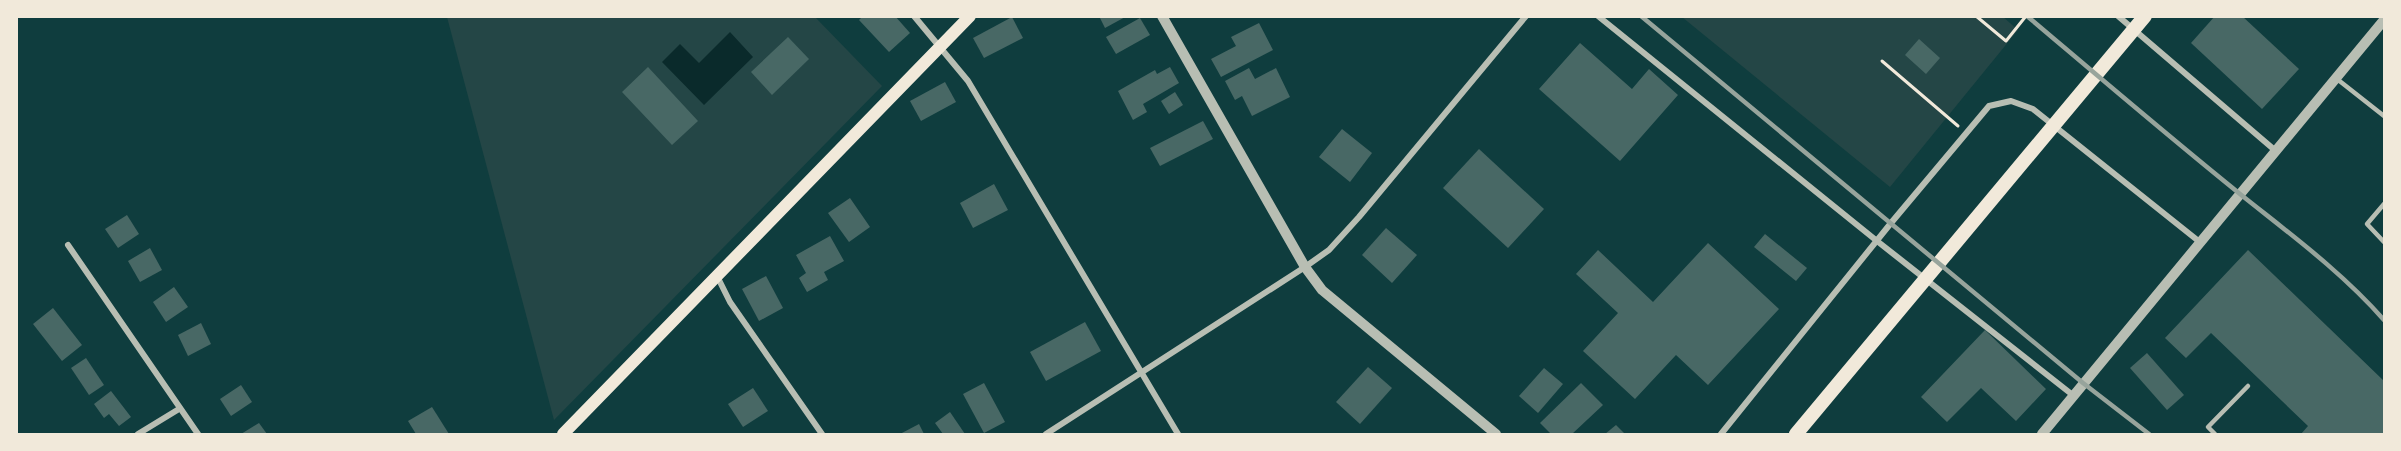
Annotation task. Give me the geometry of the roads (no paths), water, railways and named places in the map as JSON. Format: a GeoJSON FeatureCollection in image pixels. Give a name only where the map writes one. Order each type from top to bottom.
{"type":"FeatureCollection","features":[{"type":"Feature","properties":{"kind":"main road"},"geometry":{"type":"LineString","coordinates":[[563,435],[970,16]]}},
{"type":"Feature","properties":{"kind":"main road"},"geometry":{"type":"LineString","coordinates":[[1796,435],[2145,16]]}},
{"type":"Feature","properties":{"kind":"street"},"geometry":{"type":"LineString","coordinates":[[914,16],[968,81],[1178,435]]}},
{"type":"Feature","properties":{"kind":"street"},"geometry":{"type":"LineString","coordinates":[[1162,16],[1305,267],[1322,290],[1496,435]]}},
{"type":"Feature","properties":{"kind":"street"},"geometry":{"type":"LineString","coordinates":[[1046,435],[1329,250],[1526,16]]}},
{"type":"Feature","properties":{"kind":"street"},"geometry":{"type":"LineString","coordinates":[[1598,16],[2074,396]]}},
{"type":"Feature","properties":{"kind":"street"},"geometry":{"type":"LineString","coordinates":[[2118,16],[2277,152]]}},
{"type":"Feature","properties":{"kind":"street"},"geometry":{"type":"LineString","coordinates":[[2042,435],[2385,20]]}},
{"type":"Feature","properties":{"kind":"street"},"geometry":{"type":"LineString","coordinates":[[1722,435],[1877,241],[1989,106],[2011,101],[2033,109],[2201,244]]}},
{"type":"Feature","properties":{"kind":"street"},"geometry":{"type":"LineString","coordinates":[[68,245],[198,435]]}},
{"type":"Feature","properties":{"kind":"street"},"geometry":{"type":"LineString","coordinates":[[718,278],[730,302],[822,435]]}},
{"type":"Feature","properties":{"kind":"street"},"geometry":{"type":"LineString","coordinates":[[138,435],[179,409]]}},
{"type":"Feature","properties":{"kind":"lane"},"geometry":{"type":"LineString","coordinates":[[2336,78],[2385,116]]}},
{"type":"Feature","properties":{"kind":"lane"},"geometry":{"type":"LineString","coordinates":[[2385,204],[2367,224],[2385,242]]}},
{"type":"Feature","properties":{"kind":"lane"},"geometry":{"type":"LineString","coordinates":[[2215,435],[2208,427],[2248,386]]}},
{"type":"Feature","properties":{"kind":"railway"},"geometry":{"type":"LineString","coordinates":[[1641,16],[2083,383],[2149,434]]}},
{"type":"Feature","properties":{"kind":"railway"},"geometry":{"type":"LineString","coordinates":[[2027,16],[2186,150],[2315,254],[2368,302],[2384,320]]}}]}
